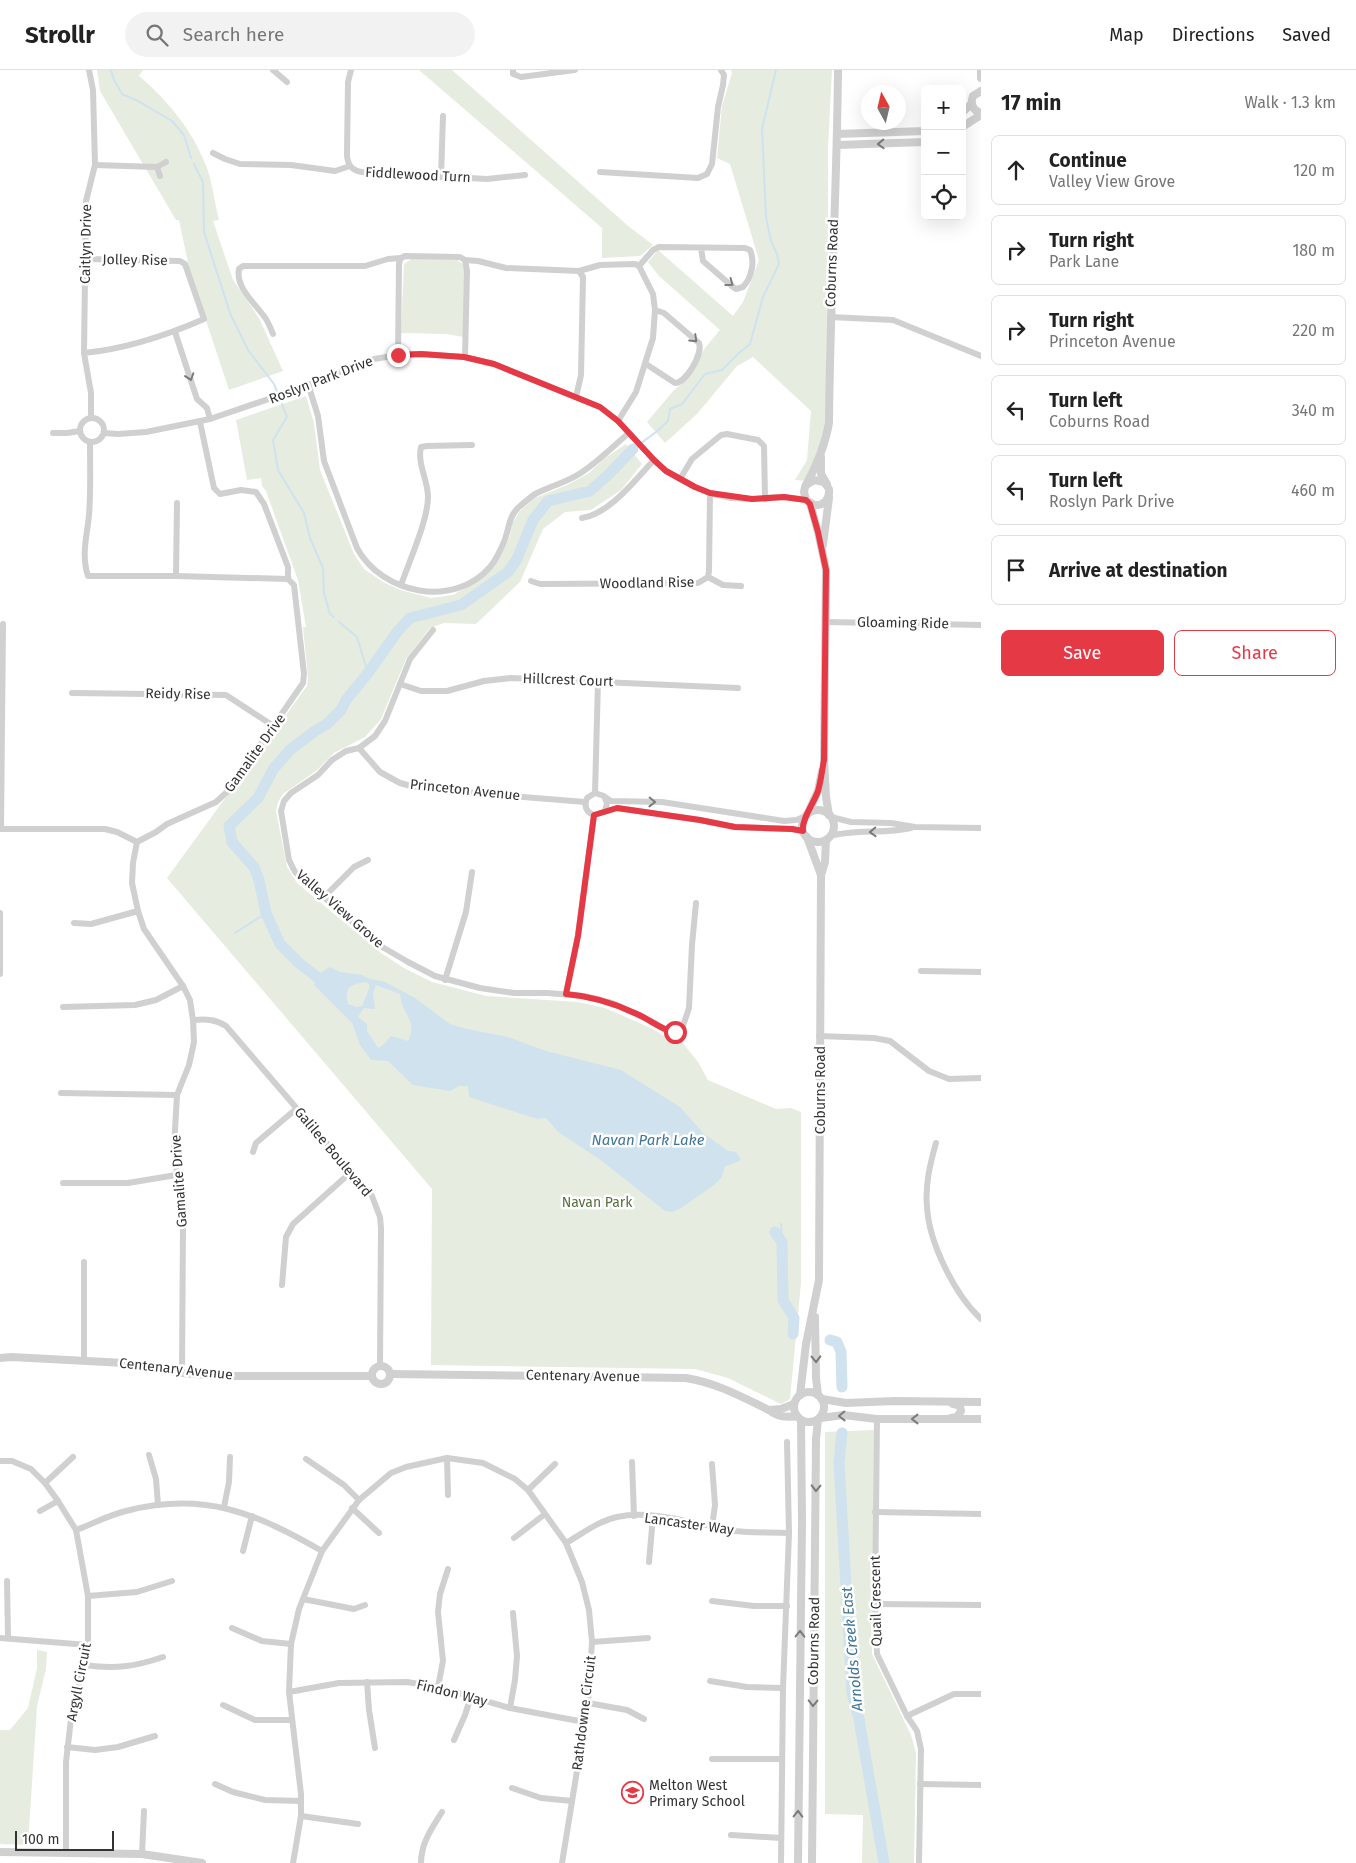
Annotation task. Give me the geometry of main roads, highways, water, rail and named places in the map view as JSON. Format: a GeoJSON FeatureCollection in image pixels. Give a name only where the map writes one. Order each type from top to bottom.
{"type":"FeatureCollection","features":[{"type":"Feature","properties":{"kind":"water","name":"Navan Park Lake"},"geometry":{"type":"Polygon","coordinates":[[[330,967],[340,972],[362,975],[385,982],[415,998],[450,1024],[508,1037],[546,1051],[621,1070],[680,1107],[703,1133],[728,1151],[736,1152],[741,1160],[725,1166],[722,1177],[714,1185],[681,1208],[672,1212],[665,1211],[598,1158],[558,1132],[546,1118],[537,1119],[469,1097],[468,1086],[459,1086],[450,1091],[413,1085],[388,1061],[371,1060],[360,1045],[352,1023],[314,985],[318,974],[330,967]],[[366,982],[355,984],[347,990],[348,1004],[357,1007],[362,1006],[369,989],[369,984],[366,982]],[[376,985],[373,993],[375,1009],[364,1008],[358,1017],[367,1024],[367,1031],[378,1048],[391,1036],[408,1041],[411,1023],[402,1005],[400,994],[376,985]]]}},
{"type":"Feature","properties":{"kind":"waterway"},"geometry":{"type":"LineString","coordinates":[[111,70],[122,94],[172,121],[184,135],[191,158]]}},
{"type":"Feature","properties":{"kind":"waterway"},"geometry":{"type":"LineString","coordinates":[[633,449],[668,421],[670,409],[682,404],[705,374],[722,370],[750,344],[763,297],[779,264],[771,241],[766,217],[762,129],[776,70]]}},
{"type":"Feature","properties":{"kind":"waterway"},"geometry":{"type":"LineString","coordinates":[[194,164],[203,182],[204,232],[230,313],[248,350],[274,384],[278,394]]}},
{"type":"Feature","properties":{"kind":"waterway"},"geometry":{"type":"LineString","coordinates":[[282,404],[287,417],[273,440],[278,470],[304,513],[310,538],[323,568],[324,593],[330,614],[334,617]]}},
{"type":"Feature","properties":{"kind":"waterway"},"geometry":{"type":"LineString","coordinates":[[317,977],[299,963],[280,944],[266,913],[259,880],[254,867],[232,842],[229,826],[258,798],[274,768],[291,749],[327,724],[341,710],[346,700],[397,632],[410,618],[461,605],[508,572],[517,559],[533,520],[548,501],[590,491],[633,449]]}},
{"type":"Feature","properties":{"kind":"waterway"},"geometry":{"type":"LineString","coordinates":[[339,622],[357,637],[368,673]]}},
{"type":"Feature","properties":{"kind":"waterway"},"geometry":{"type":"LineString","coordinates":[[235,933],[260,917],[267,916]]}},
{"type":"Feature","properties":{"kind":"waterway"},"geometry":{"type":"LineString","coordinates":[[781,1224],[782,1242]]}},
{"type":"Feature","properties":{"kind":"waterway","name":"Arnolds Creek East"},"geometry":{"type":"LineString","coordinates":[[775,1232],[782,1242],[783,1300],[794,1318],[793,1334]]}},
{"type":"Feature","properties":{"kind":"waterway","name":"Arnolds Creek East"},"geometry":{"type":"LineString","coordinates":[[830,1340],[837,1342],[841,1352],[842,1387]]}},
{"type":"Feature","properties":{"kind":"waterway","name":"Arnolds Creek East"},"geometry":{"type":"LineString","coordinates":[[842,1433],[839,1462],[852,1693],[859,1719],[884,1863]]}},
{"type":"Feature","properties":{"kind":"place","name":"Melton West Primary School"},"geometry":{"type":"Point","coordinates":[633,1793]}},
{"type":"Feature","properties":{"kind":"park label","name":"Navan Park"},"geometry":{"type":"Point","coordinates":[597,1202]}}]}
